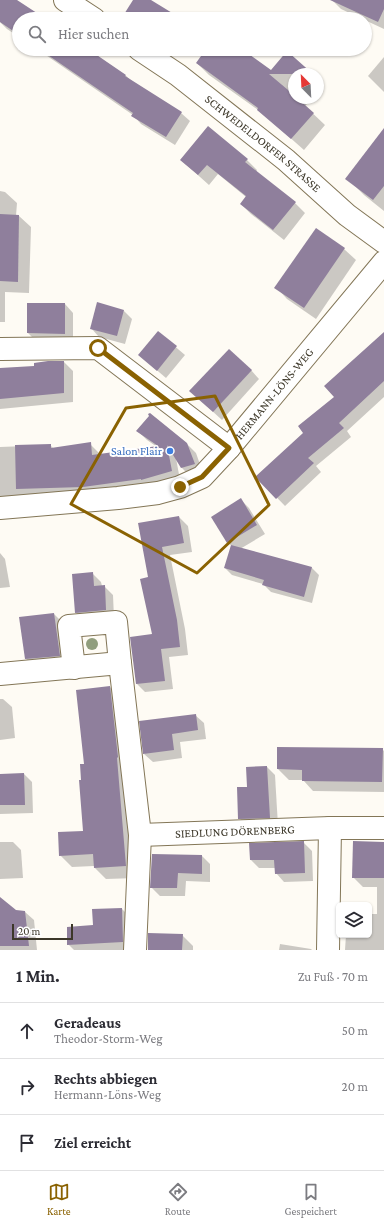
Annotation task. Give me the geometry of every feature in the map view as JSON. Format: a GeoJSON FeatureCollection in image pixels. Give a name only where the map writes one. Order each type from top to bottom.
{"type":"FeatureCollection","features":[{"type":"Feature","properties":{"kind":"street"},"geometry":{"type":"LineString","coordinates":[[65,0],[83,12]]}},
{"type":"Feature","properties":{"kind":"street","name":"SCHWEDELDORFER STRASSE"},"geometry":{"type":"LineString","coordinates":[[150,56],[178,75],[286,160],[347,215],[384,242]]}},
{"type":"Feature","properties":{"kind":"street","name":"HERMANN-LÖNS-WEG"},"geometry":{"type":"LineString","coordinates":[[0,508],[158,494],[180,487],[202,477],[229,448],[384,262]]}},
{"type":"Feature","properties":{"kind":"street"},"geometry":{"type":"LineString","coordinates":[[0,349],[98,348],[229,448]]}},
{"type":"Feature","properties":{"kind":"street"},"geometry":{"type":"LineString","coordinates":[[74,668],[69,626],[116,622],[140,835],[135,950]]}},
{"type":"Feature","properties":{"kind":"street"},"geometry":{"type":"LineString","coordinates":[[0,674],[120,663]]}},
{"type":"Feature","properties":{"kind":"street"},"geometry":{"type":"LineString","coordinates":[[328,950],[330,828]]}},
{"type":"Feature","properties":{"kind":"street","name":"SIEDLUNG DÖRENBERG"},"geometry":{"type":"LineString","coordinates":[[140,835],[330,828],[384,828]]}},
{"type":"Feature","properties":{"kind":"highlighted area"},"geometry":{"type":"Polygon","coordinates":[[[215,396],[269,505],[197,573],[71,504],[126,408],[215,396]]]}},
{"type":"Feature","properties":{"kind":"building"},"geometry":{"type":"Polygon","coordinates":[[[0,0],[17,0],[35,12],[12,12],[12,30],[0,22],[0,0]]]}},
{"type":"Feature","properties":{"kind":"building"},"geometry":{"type":"Polygon","coordinates":[[[133,0],[151,0],[171,12],[125,12],[133,0]]]}},
{"type":"Feature","properties":{"kind":"building"},"geometry":{"type":"Polygon","coordinates":[[[330,0],[384,0],[384,9],[378,22],[372,19],[372,12],[356,12],[330,0]]]}},
{"type":"Feature","properties":{"kind":"building"},"geometry":{"type":"Polygon","coordinates":[[[49,56],[98,56],[126,75],[125,76],[182,112],[166,137],[131,116],[133,113],[49,56]]]}},
{"type":"Feature","properties":{"kind":"building"},"geometry":{"type":"Polygon","coordinates":[[[201,56],[252,56],[271,70],[283,56],[293,56],[306,68],[288,68],[288,74],[269,74],[288,90],[288,104],[304,104],[314,113],[291,139],[257,110],[258,108],[196,63],[201,56]]]}},
{"type":"Feature","properties":{"kind":"building"},"geometry":{"type":"Polygon","coordinates":[[[208,126],[248,159],[245,162],[296,202],[273,230],[240,204],[246,196],[207,165],[198,175],[180,160],[208,126]]]}},
{"type":"Feature","properties":{"kind":"building"},"geometry":{"type":"Polygon","coordinates":[[[384,128],[384,186],[373,200],[345,179],[384,128]]]}},
{"type":"Feature","properties":{"kind":"building"},"geometry":{"type":"Polygon","coordinates":[[[0,214],[19,215],[18,282],[0,281],[0,214]]]}},
{"type":"Feature","properties":{"kind":"building"},"geometry":{"type":"Polygon","coordinates":[[[316,228],[345,248],[304,308],[274,288],[316,228]]]}},
{"type":"Feature","properties":{"kind":"building"},"geometry":{"type":"Polygon","coordinates":[[[97,302],[124,310],[117,336],[90,329],[97,302]]]}},
{"type":"Feature","properties":{"kind":"building"},"geometry":{"type":"Polygon","coordinates":[[[27,303],[65,303],[65,334],[27,333],[27,303]]]}},
{"type":"Feature","properties":{"kind":"building"},"geometry":{"type":"Polygon","coordinates":[[[158,331],[177,346],[157,371],[138,355],[158,331]]]}},
{"type":"Feature","properties":{"kind":"building"},"geometry":{"type":"Polygon","coordinates":[[[384,332],[384,381],[339,423],[344,428],[308,458],[314,463],[276,499],[255,477],[303,433],[298,426],[334,397],[324,386],[384,332]]]}},
{"type":"Feature","properties":{"kind":"building"},"geometry":{"type":"Polygon","coordinates":[[[229,349],[252,370],[213,412],[189,391],[229,349]]]}},
{"type":"Feature","properties":{"kind":"building"},"geometry":{"type":"Polygon","coordinates":[[[64,361],[64,393],[0,399],[0,368],[34,366],[34,363],[64,361]]]}},
{"type":"Feature","properties":{"kind":"building"},"geometry":{"type":"Polygon","coordinates":[[[150,413],[187,443],[195,464],[181,468],[167,445],[172,471],[141,480],[83,487],[16,489],[15,445],[51,444],[51,448],[91,442],[92,455],[158,446],[136,431],[150,413]]]}},
{"type":"Feature","properties":{"kind":"building"},"geometry":{"type":"Polygon","coordinates":[[[241,498],[257,525],[227,543],[211,517],[241,498]]]}},
{"type":"Feature","properties":{"kind":"building"},"geometry":{"type":"Polygon","coordinates":[[[179,516],[184,543],[162,547],[177,620],[180,647],[161,649],[165,681],[136,684],[130,637],[152,634],[140,579],[148,577],[138,523],[179,516]]]}},
{"type":"Feature","properties":{"kind":"building"},"geometry":{"type":"Polygon","coordinates":[[[231,545],[312,567],[304,597],[262,585],[264,580],[224,568],[231,545]]]}},
{"type":"Feature","properties":{"kind":"building"},"geometry":{"type":"Polygon","coordinates":[[[93,572],[94,586],[105,585],[106,610],[75,613],[72,574],[93,572]]]}},
{"type":"Feature","properties":{"kind":"building"},"geometry":{"type":"Polygon","coordinates":[[[54,613],[60,656],[25,659],[19,617],[54,613]]]}},
{"type":"Feature","properties":{"kind":"building"},"geometry":{"type":"Polygon","coordinates":[[[110,686],[118,757],[126,866],[94,868],[93,854],[59,856],[58,832],[83,831],[79,780],[81,780],[80,764],[84,764],[76,690],[110,686]]]}},
{"type":"Feature","properties":{"kind":"building"},"geometry":{"type":"Polygon","coordinates":[[[196,714],[198,730],[172,734],[174,750],[143,754],[139,721],[196,714]]]}},
{"type":"Feature","properties":{"kind":"building"},"geometry":{"type":"Polygon","coordinates":[[[277,747],[383,748],[382,782],[302,781],[302,770],[277,769],[277,747]]]}},
{"type":"Feature","properties":{"kind":"building"},"geometry":{"type":"Polygon","coordinates":[[[267,766],[270,818],[238,819],[237,787],[247,787],[246,767],[267,766]]]}},
{"type":"Feature","properties":{"kind":"building"},"geometry":{"type":"Polygon","coordinates":[[[24,773],[25,805],[0,805],[0,774],[24,773]]]}},
{"type":"Feature","properties":{"kind":"building"},"geometry":{"type":"Polygon","coordinates":[[[304,841],[305,873],[275,874],[274,860],[250,860],[249,843],[304,841]]]}},
{"type":"Feature","properties":{"kind":"building"},"geometry":{"type":"Polygon","coordinates":[[[353,841],[384,842],[384,878],[352,878],[353,841]]]}},
{"type":"Feature","properties":{"kind":"building"},"geometry":{"type":"Polygon","coordinates":[[[152,854],[202,855],[202,874],[178,873],[177,888],[150,888],[152,854]]]}},
{"type":"Feature","properties":{"kind":"building"},"geometry":{"type":"Polygon","coordinates":[[[0,897],[16,910],[25,911],[29,946],[0,946],[0,897]]]}},
{"type":"Feature","properties":{"kind":"building"},"geometry":{"type":"Polygon","coordinates":[[[122,908],[123,942],[67,945],[67,927],[93,925],[92,909],[122,908]]]}},
{"type":"Feature","properties":{"kind":"building"},"geometry":{"type":"Polygon","coordinates":[[[148,933],[183,934],[182,950],[148,950],[148,933]]]}},
{"type":"Feature","properties":{"kind":"place","name":"Salon Flair"},"geometry":{"type":"Point","coordinates":[170,451]}},
{"type":"Feature","properties":{"kind":"route"},"geometry":{"type":"LineString","coordinates":[[98,348],[229,448],[202,477],[180,487]]}}]}
